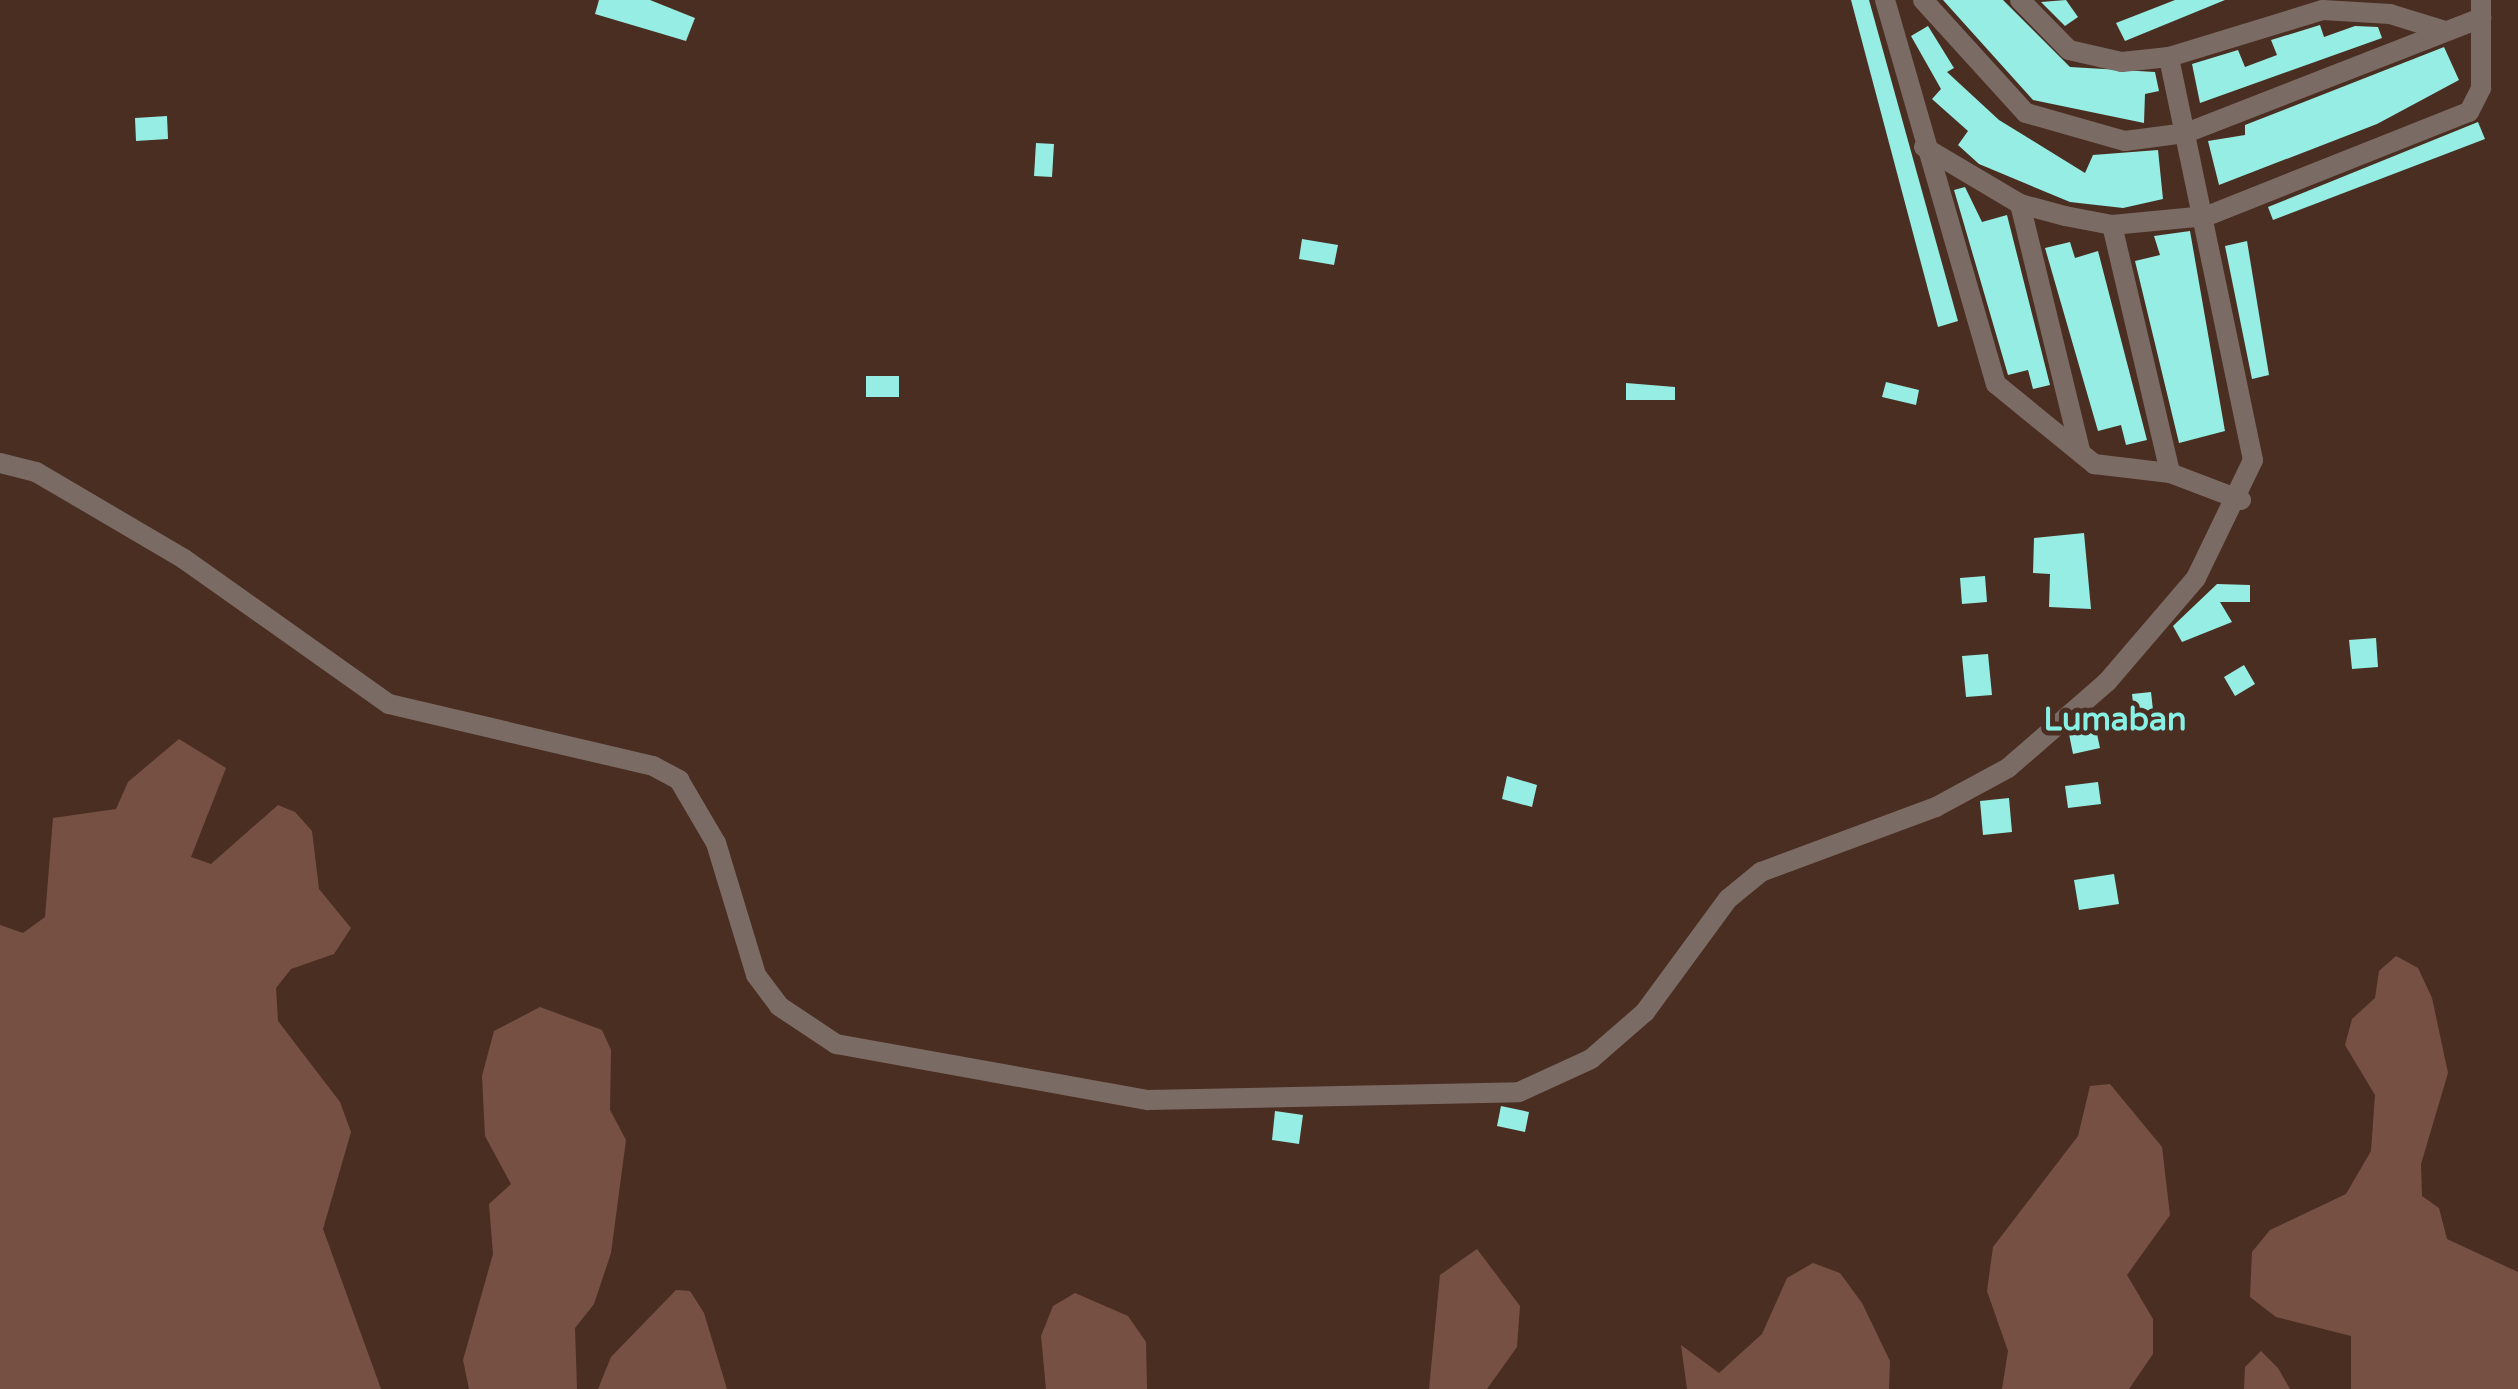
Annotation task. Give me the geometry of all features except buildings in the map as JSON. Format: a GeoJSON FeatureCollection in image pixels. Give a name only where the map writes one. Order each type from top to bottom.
{"type":"FeatureCollection","features":[{"type":"Feature","properties":{"kind":"street"},"geometry":{"type":"LineString","coordinates":[[1885,0],[1987,370],[2007,398],[2108,469],[2170,473],[2241,500]]}},
{"type":"Feature","properties":{"kind":"street"},"geometry":{"type":"LineString","coordinates":[[1923,0],[2002,96],[2054,128],[2126,140],[2186,133],[2445,32],[2482,9]]}},
{"type":"Feature","properties":{"kind":"street"},"geometry":{"type":"LineString","coordinates":[[2020,0],[2045,31],[2093,59],[2169,58],[2323,10],[2390,14],[2445,32]]}},
{"type":"Feature","properties":{"kind":"street"},"geometry":{"type":"LineString","coordinates":[[1924,147],[2020,204],[2112,225],[2207,216],[2468,112],[2481,88],[2482,9]]}},
{"type":"Feature","properties":{"kind":"street"},"geometry":{"type":"LineString","coordinates":[[0,463],[36,472],[184,559],[388,704],[653,766],[679,780],[716,843],[756,975],[779,1006],[836,1044],[1148,1100],[1471,1098],[1558,1078],[1645,1012],[1728,899],[1761,872],[1794,852],[1936,806],[2042,743],[2154,631],[2241,500],[2253,460],[2207,216],[2169,58]]}},
{"type":"Feature","properties":{"kind":"street"},"geometry":{"type":"LineString","coordinates":[[2020,204],[2080,450]]}},
{"type":"Feature","properties":{"kind":"street"},"geometry":{"type":"LineString","coordinates":[[2112,225],[2170,473]]}},
{"type":"Feature","properties":{"kind":"shaded area"},"geometry":{"type":"Polygon","coordinates":[[[179,739],[226,768],[191,857],[211,864],[278,805],[295,812],[312,831],[319,889],[351,928],[334,954],[291,969],[276,988],[278,1021],[340,1102],[351,1132],[323,1229],[381,1389],[0,1389],[0,925],[23,933],[45,917],[53,818],[116,809],[128,782],[179,739]]]}},
{"type":"Feature","properties":{"kind":"shaded area"},"geometry":{"type":"Polygon","coordinates":[[[2396,956],[2418,968],[2432,998],[2448,1073],[2421,1164],[2422,1196],[2439,1208],[2447,1239],[2518,1272],[2518,1389],[2351,1389],[2351,1336],[2276,1317],[2250,1297],[2252,1252],[2270,1230],[2346,1194],[2371,1151],[2375,1095],[2345,1045],[2352,1019],[2375,998],[2379,971],[2396,956]]]}},
{"type":"Feature","properties":{"kind":"shaded area"},"geometry":{"type":"Polygon","coordinates":[[[540,1007],[602,1030],[611,1050],[610,1110],[626,1140],[611,1253],[594,1304],[575,1328],[577,1389],[469,1389],[463,1360],[493,1254],[489,1204],[511,1184],[485,1136],[482,1076],[494,1031],[540,1007]]]}},
{"type":"Feature","properties":{"kind":"shaded area"},"geometry":{"type":"Polygon","coordinates":[[[2110,1084],[2162,1147],[2170,1215],[2127,1275],[2153,1319],[2153,1354],[2129,1389],[2002,1389],[2008,1351],[1987,1291],[1993,1247],[2078,1136],[2090,1086],[2110,1084]]]}},
{"type":"Feature","properties":{"kind":"shaded area"},"geometry":{"type":"Polygon","coordinates":[[[1477,1249],[1520,1306],[1517,1347],[1487,1389],[1429,1389],[1440,1275],[1477,1249]]]}},
{"type":"Feature","properties":{"kind":"shaded area"},"geometry":{"type":"Polygon","coordinates":[[[1813,1263],[1840,1273],[1862,1303],[1890,1361],[1889,1389],[1687,1389],[1681,1345],[1719,1373],[1762,1334],[1787,1278],[1813,1263]]]}},
{"type":"Feature","properties":{"kind":"shaded area"},"geometry":{"type":"Polygon","coordinates":[[[676,1290],[690,1291],[704,1313],[727,1389],[598,1389],[611,1357],[676,1290]]]}},
{"type":"Feature","properties":{"kind":"shaded area"},"geometry":{"type":"Polygon","coordinates":[[[1075,1293],[1128,1316],[1146,1342],[1147,1389],[1046,1389],[1041,1336],[1053,1306],[1075,1293]]]}},
{"type":"Feature","properties":{"kind":"shaded area"},"geometry":{"type":"Polygon","coordinates":[[[2261,1351],[2278,1368],[2290,1389],[2244,1389],[2245,1367],[2261,1351]]]}},
{"type":"Feature","properties":{"kind":"district","name":"Lumaban"},"geometry":{"type":"Point","coordinates":[2115,720]}}]}
